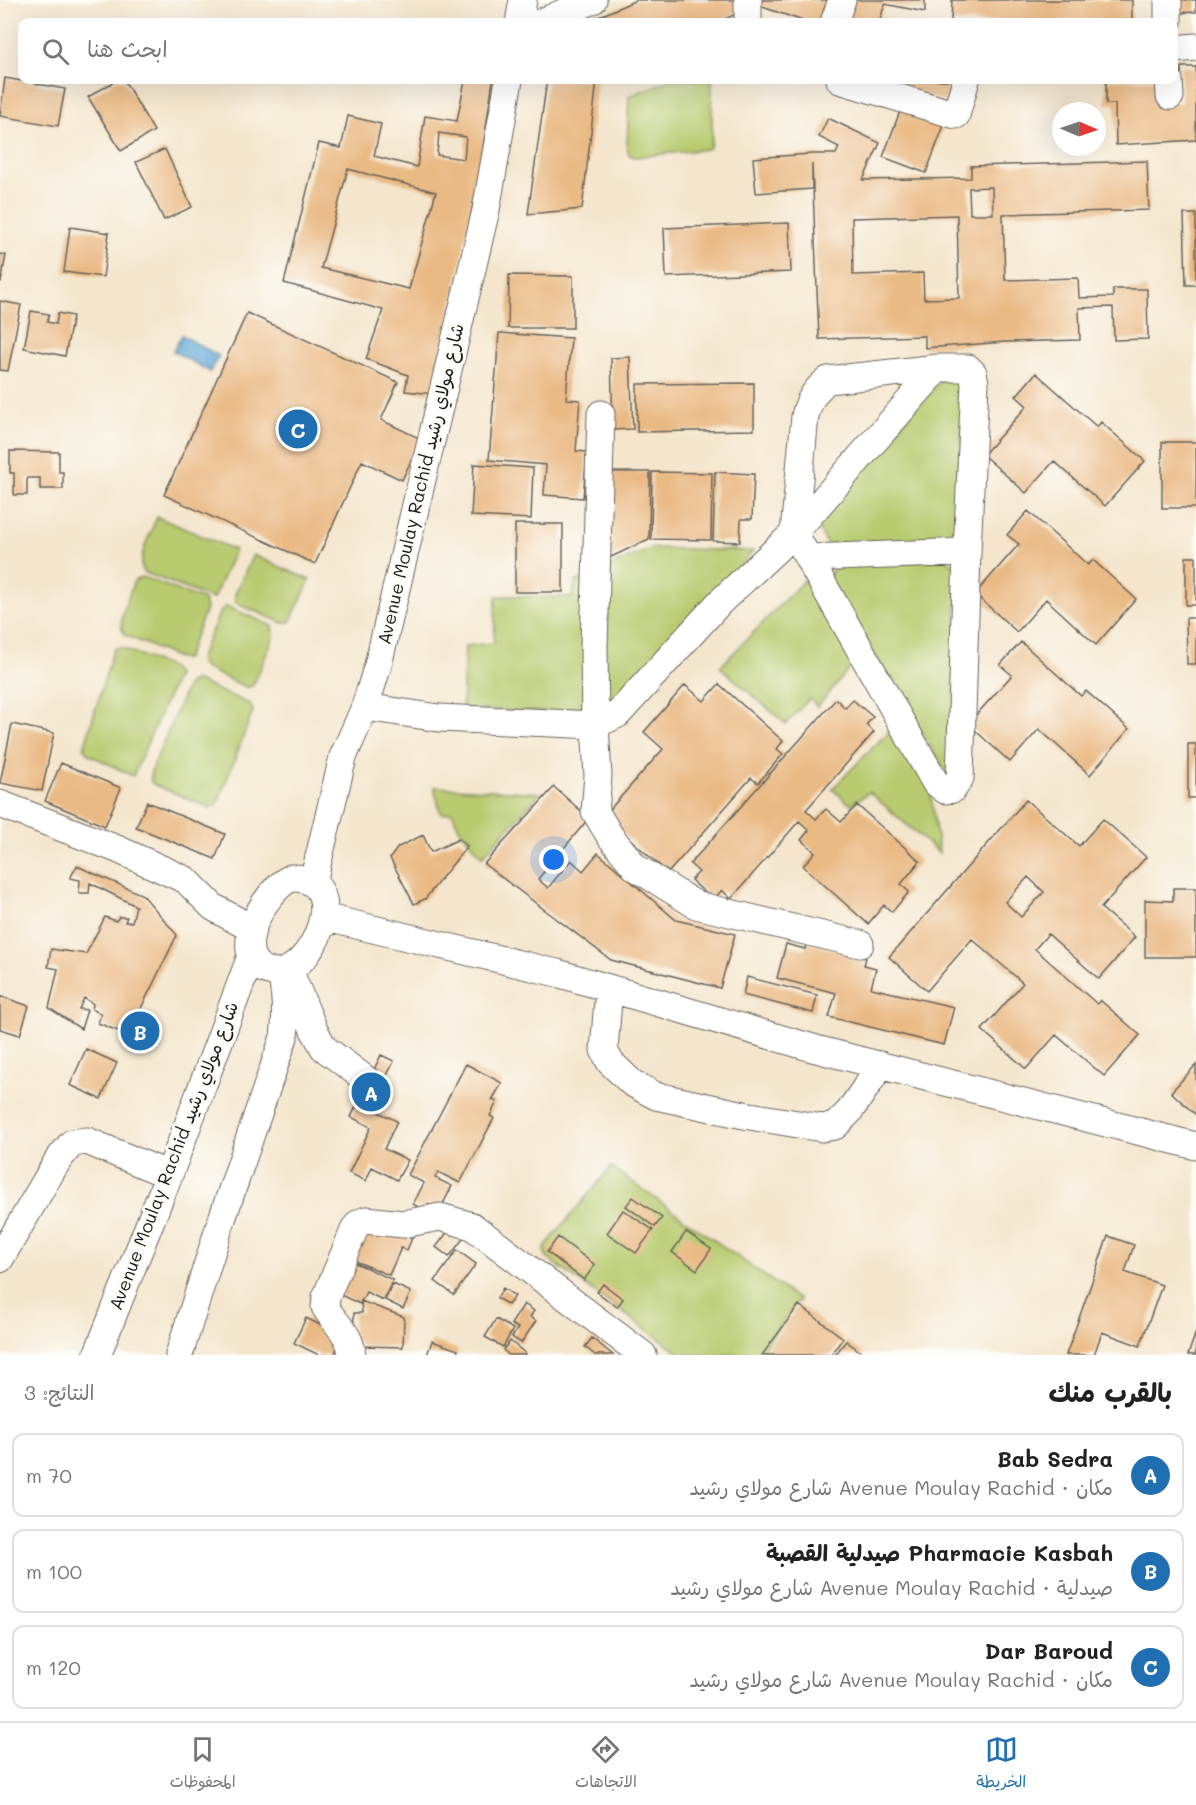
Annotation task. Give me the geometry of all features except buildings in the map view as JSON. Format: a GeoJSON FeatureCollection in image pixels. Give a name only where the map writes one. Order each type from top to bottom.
{"type":"FeatureCollection","features":[{"type":"Feature","properties":{"kind":"street"},"geometry":{"type":"LineString","coordinates":[[520,18],[523,0]]}},
{"type":"Feature","properties":{"kind":"street"},"geometry":{"type":"LineString","coordinates":[[551,18],[593,0]]}},
{"type":"Feature","properties":{"kind":"street"},"geometry":{"type":"LineString","coordinates":[[748,0],[748,18]]}},
{"type":"Feature","properties":{"kind":"street"},"geometry":{"type":"LineString","coordinates":[[836,18],[843,0]]}},
{"type":"Feature","properties":{"kind":"street"},"geometry":{"type":"LineString","coordinates":[[1168,0],[1168,18]]}},
{"type":"Feature","properties":{"kind":"street"},"geometry":{"type":"LineString","coordinates":[[1178,49],[1196,47]]}},
{"type":"Feature","properties":{"kind":"street","name":"Avenue Moulay Rachid شارع مولاي رشيد"},"geometry":{"type":"LineString","coordinates":[[313,882],[343,757],[365,707],[381,653],[486,210],[508,84]]}},
{"type":"Feature","properties":{"kind":"street"},"geometry":{"type":"LineString","coordinates":[[853,84],[956,115],[965,84]]}},
{"type":"Feature","properties":{"kind":"street"},"geometry":{"type":"LineString","coordinates":[[365,707],[439,718],[595,725],[618,714],[720,602],[794,533],[938,368]]}},
{"type":"Feature","properties":{"kind":"street"},"geometry":{"type":"LineString","coordinates":[[938,368],[968,368],[974,373],[975,383],[960,778],[957,785],[949,790],[940,788],[935,782],[794,533],[804,416],[816,389],[828,380],[938,368]]}},
{"type":"Feature","properties":{"kind":"street"},"geometry":{"type":"LineString","coordinates":[[601,414],[594,646],[598,776],[595,811],[610,836],[634,867],[696,905],[860,944]]}},
{"type":"Feature","properties":{"kind":"street"},"geometry":{"type":"LineString","coordinates":[[808,558],[967,552]]}},
{"type":"Feature","properties":{"kind":"street"},"geometry":{"type":"LineString","coordinates":[[0,804],[117,849],[186,880],[213,907],[252,929]]}},
{"type":"Feature","properties":{"kind":"street"},"geometry":{"type":"LineString","coordinates":[[291,878],[302,878],[313,882],[323,896],[325,904],[323,917],[317,935],[297,965],[285,971],[269,971],[259,966],[252,956],[250,938],[252,929],[269,896],[280,882],[291,878]]}},
{"type":"Feature","properties":{"kind":"street"},"geometry":{"type":"LineString","coordinates":[[323,917],[557,973],[816,1049],[1196,1146]]}},
{"type":"Feature","properties":{"kind":"street","name":"Avenue Moulay Rachid شارع مولاي رشيد"},"geometry":{"type":"LineString","coordinates":[[97,1355],[169,1175],[252,956]]}},
{"type":"Feature","properties":{"kind":"street"},"geometry":{"type":"LineString","coordinates":[[285,971],[324,1048],[368,1081]]}},
{"type":"Feature","properties":{"kind":"street"},"geometry":{"type":"LineString","coordinates":[[179,1355],[219,1228],[284,1037],[287,1016],[285,971]]}},
{"type":"Feature","properties":{"kind":"street"},"geometry":{"type":"LineString","coordinates":[[609,988],[604,1050],[610,1062],[632,1083],[656,1096],[822,1128],[835,1126],[849,1112],[881,1065]]}},
{"type":"Feature","properties":{"kind":"street"},"geometry":{"type":"LineString","coordinates":[[0,1259],[58,1160],[72,1143],[87,1141],[169,1175]]}},
{"type":"Feature","properties":{"kind":"street"},"geometry":{"type":"LineString","coordinates":[[352,1355],[352,1345],[325,1307],[326,1297],[355,1228],[366,1220],[402,1224],[440,1217],[472,1226],[643,1355]]}},
{"type":"Feature","properties":{"kind":"green space"},"geometry":{"type":"Polygon","coordinates":[[[659,84],[712,84],[710,147],[635,157],[629,155],[627,147],[629,96],[659,84]]]}},
{"type":"Feature","properties":{"kind":"green space"},"geometry":{"type":"Polygon","coordinates":[[[942,379],[962,380],[960,541],[827,544],[818,528],[821,514],[942,379]]]}},
{"type":"Feature","properties":{"kind":"green space"},"geometry":{"type":"Polygon","coordinates":[[[157,517],[235,550],[213,599],[144,572],[143,553],[157,517]]]}},
{"type":"Feature","properties":{"kind":"green space"},"geometry":{"type":"Polygon","coordinates":[[[652,548],[753,551],[607,714],[462,709],[465,646],[494,643],[496,596],[572,597],[576,581],[652,548]]]}},
{"type":"Feature","properties":{"kind":"green space"},"geometry":{"type":"Polygon","coordinates":[[[253,555],[310,580],[290,622],[283,623],[235,601],[235,594],[253,555]]]}},
{"type":"Feature","properties":{"kind":"green space"},"geometry":{"type":"Polygon","coordinates":[[[945,559],[958,567],[952,782],[830,582],[830,573],[836,566],[945,559]]]}},
{"type":"Feature","properties":{"kind":"green space"},"geometry":{"type":"Polygon","coordinates":[[[143,577],[204,600],[206,609],[186,659],[180,659],[125,635],[122,630],[122,617],[133,584],[135,580],[143,577]]]}},
{"type":"Feature","properties":{"kind":"green space"},"geometry":{"type":"Polygon","coordinates":[[[805,579],[861,655],[817,707],[810,698],[786,724],[720,667],[805,579]]]}},
{"type":"Feature","properties":{"kind":"green space"},"geometry":{"type":"Polygon","coordinates":[[[226,606],[272,626],[274,636],[253,685],[248,688],[204,668],[199,660],[220,612],[226,606]]]}},
{"type":"Feature","properties":{"kind":"green space"},"geometry":{"type":"Polygon","coordinates":[[[120,647],[172,668],[177,675],[133,776],[88,754],[84,748],[112,654],[114,649],[120,647]]]}},
{"type":"Feature","properties":{"kind":"green space"},"geometry":{"type":"Polygon","coordinates":[[[193,681],[250,704],[253,711],[219,800],[215,806],[210,808],[151,782],[151,771],[187,686],[193,681]]]}},
{"type":"Feature","properties":{"kind":"green space"},"geometry":{"type":"Polygon","coordinates":[[[895,725],[929,782],[939,853],[869,792],[851,805],[832,789],[895,725]]]}},
{"type":"Feature","properties":{"kind":"green space"},"geometry":{"type":"Polygon","coordinates":[[[434,787],[540,793],[482,857],[459,828],[452,812],[441,814],[434,787]]]}},
{"type":"Feature","properties":{"kind":"green space"},"geometry":{"type":"Polygon","coordinates":[[[611,1167],[799,1300],[758,1355],[682,1355],[547,1258],[544,1251],[548,1243],[611,1167]]]}},
{"type":"Feature","properties":{"kind":"water"},"geometry":{"type":"Polygon","coordinates":[[[182,335],[219,356],[210,372],[173,351],[182,335]]]}},
{"type":"Feature","properties":{"kind":"place","name":"Dar Baroud"},"geometry":{"type":"Point","coordinates":[298,429]}},
{"type":"Feature","properties":{"kind":"place","name":"Pharmacie Kasbah صيدلية القصبة"},"geometry":{"type":"Point","coordinates":[140,1031]}},
{"type":"Feature","properties":{"kind":"place","name":"Bab Sedra"},"geometry":{"type":"Point","coordinates":[371,1092]}}]}
